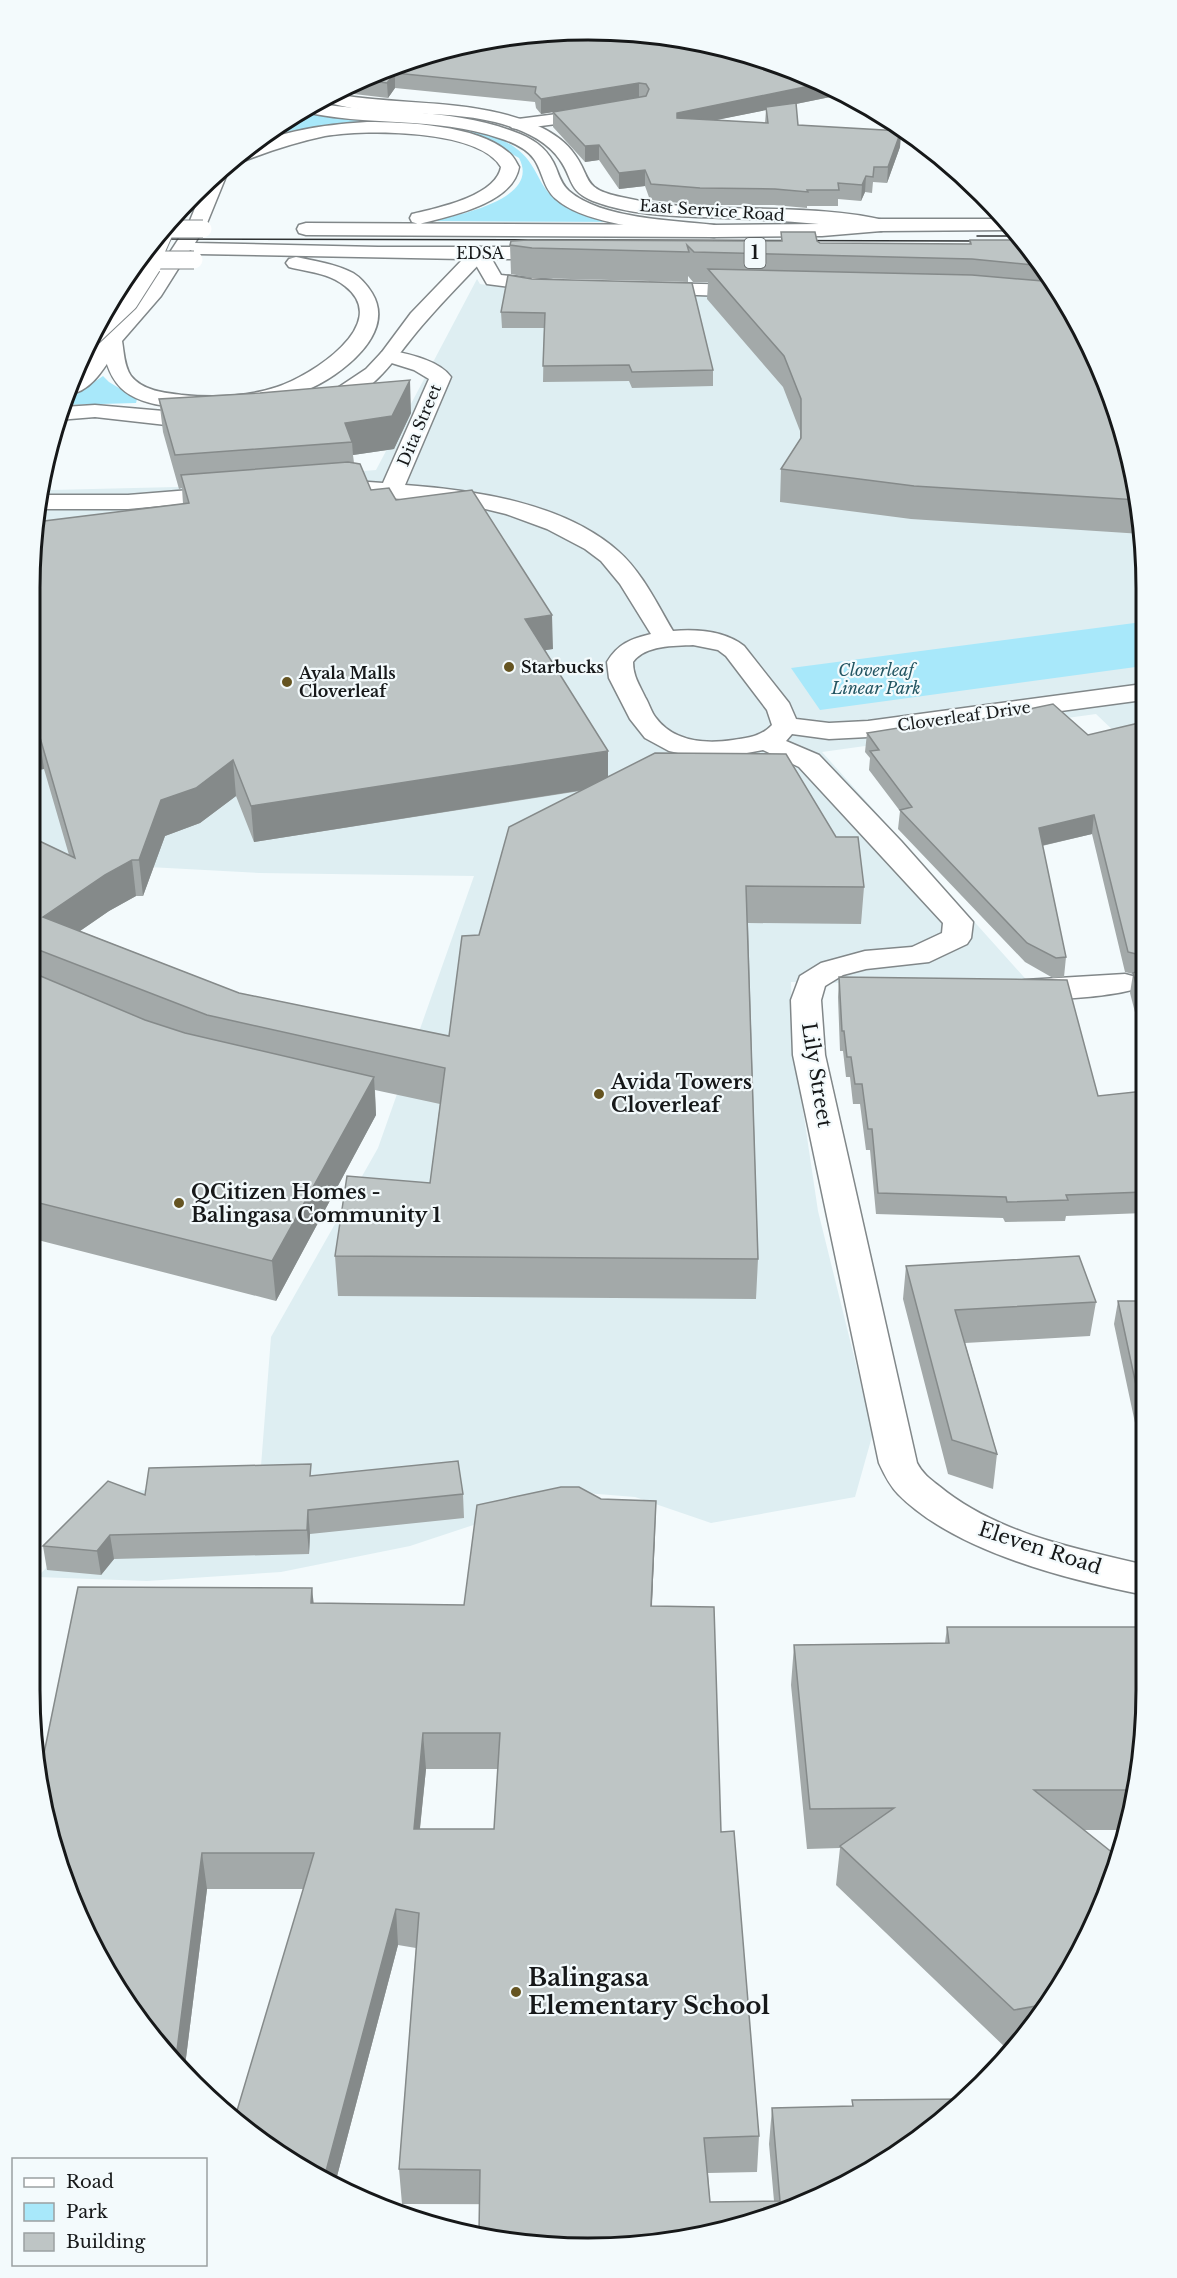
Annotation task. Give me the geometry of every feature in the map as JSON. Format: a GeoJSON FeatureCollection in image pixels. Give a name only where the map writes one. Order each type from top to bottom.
{"type":"FeatureCollection","features":[{"type":"Feature","properties":{"kind":"main road"},"geometry":{"type":"LineString","coordinates":[[586,93],[589,116]]}},
{"type":"Feature","properties":{"kind":"main road","name":"East Service Road"},"geometry":{"type":"LineString","coordinates":[[341,100],[365,105],[456,111],[518,124],[558,146],[571,162],[579,183],[584,189],[609,200],[667,210],[831,218],[881,225]]}},
{"type":"Feature","properties":{"kind":"main road"},"geometry":{"type":"LineString","coordinates":[[323,109],[449,121],[493,130],[518,139],[536,150],[559,192],[573,202],[625,218],[714,231]]}},
{"type":"Feature","properties":{"kind":"main road"},"geometry":{"type":"LineString","coordinates":[[518,124],[589,116],[615,110]]}},
{"type":"Feature","properties":{"kind":"main road"},"geometry":{"type":"LineString","coordinates":[[262,149],[308,133],[346,128],[387,127],[431,131],[468,140],[496,152],[509,166],[505,181],[472,202],[419,218],[358,230]]}},
{"type":"Feature","properties":{"kind":"main road"},"geometry":{"type":"LineString","coordinates":[[102,337],[154,292],[198,223],[211,192]]}},
{"type":"Feature","properties":{"kind":"main road","name":"EDSA"},"geometry":{"type":"LineString","coordinates":[[286,229],[714,231],[822,230],[881,225],[999,225]]}},
{"type":"Feature","properties":{"kind":"main road"},"geometry":{"type":"LineString","coordinates":[[171,264],[177,226]]}},
{"type":"Feature","properties":{"kind":"main road","name":"EDSA"},"geometry":{"type":"LineString","coordinates":[[199,245],[227,229]]}},
{"type":"Feature","properties":{"kind":"main road","name":"EDSA"},"geometry":{"type":"LineString","coordinates":[[172,233],[199,245]]}},
{"type":"Feature","properties":{"kind":"main road"},"geometry":{"type":"LineString","coordinates":[[102,337],[126,383],[141,393],[165,400],[196,403],[252,399],[281,393],[314,380],[336,365],[355,346],[368,316],[365,297],[353,282],[332,272],[199,245],[153,256]]}},
{"type":"Feature","properties":{"kind":"main road","name":"EDSA"},"geometry":{"type":"LineString","coordinates":[[160,247],[199,245],[378,253],[575,253]]}},
{"type":"Feature","properties":{"kind":"main road"},"geometry":{"type":"LineString","coordinates":[[82,380],[86,377],[102,337],[128,301],[156,252]]}},
{"type":"Feature","properties":{"kind":"main road"},"geometry":{"type":"LineString","coordinates":[[265,259],[378,253]]}},
{"type":"Feature","properties":{"kind":"main road"},"geometry":{"type":"LineString","coordinates":[[70,413],[95,411],[198,421],[233,420],[291,412],[326,402],[353,389],[389,356],[410,325],[479,253],[494,280],[532,286],[567,287]]}},
{"type":"Feature","properties":{"kind":"main road"},"geometry":{"type":"LineString","coordinates":[[636,288],[776,292]]}},
{"type":"Feature","properties":{"kind":"main road","name":"Dita Street"},"geometry":{"type":"LineString","coordinates":[[389,356],[421,366],[440,377],[391,491]]}},
{"type":"Feature","properties":{"kind":"main road"},"geometry":{"type":"LineString","coordinates":[[307,494],[391,491],[452,495],[485,502],[555,524],[586,539],[610,557],[620,568],[666,639]]}},
{"type":"Feature","properties":{"kind":"main road"},"geometry":{"type":"LineString","coordinates":[[45,514],[131,516],[245,499],[48,502]]}},
{"type":"Feature","properties":{"kind":"main road","name":"Cloverleaf Drive"},"geometry":{"type":"LineString","coordinates":[[776,734],[780,709],[726,644],[693,637],[666,639],[635,646],[623,658],[620,672],[646,723],[664,738],[691,749],[736,749],[776,734],[868,729],[1136,693]]}},
{"type":"Feature","properties":{"kind":"main road"},"geometry":{"type":"LineString","coordinates":[[776,734],[809,761],[958,922],[956,938],[918,957],[866,960],[832,969],[810,985]]}},
{"type":"Feature","properties":{"kind":"main road"},"geometry":{"type":"LineString","coordinates":[[996,988],[1054,989],[1125,983]]}},
{"type":"Feature","properties":{"kind":"main road"},"geometry":{"type":"LineString","coordinates":[[810,985],[892,986]]}},
{"type":"Feature","properties":{"kind":"main road","name":"Lily Street"},"geometry":{"type":"LineString","coordinates":[[810,985],[806,1000],[809,1055],[898,1463],[910,1485]]}},
{"type":"Feature","properties":{"kind":"main road","name":"Eleven Road"},"geometry":{"type":"LineString","coordinates":[[910,1485],[958,1519],[997,1537],[1054,1557],[1136,1578]]}},
{"type":"Feature","properties":{"kind":"shaded area"},"geometry":{"type":"Polygon","coordinates":[[[477,279],[480,284],[527,291],[716,295],[1131,509],[1136,588],[1136,752],[1096,714],[822,752],[1032,986],[791,982],[793,1043],[818,1211],[873,1433],[855,1497],[711,1523],[635,1497],[573,1492],[410,1546],[281,1572],[147,1581],[40,1577],[40,1574],[123,1493],[164,1487],[261,1466],[271,1337],[378,1148],[474,876],[259,873],[74,863],[40,850],[40,588],[45,517],[50,488],[51,490],[176,487],[376,470],[477,279]]]}},
{"type":"Feature","properties":{"kind":"green space"},"geometry":{"type":"Polygon","coordinates":[[[316,113],[347,118],[416,121],[462,127],[492,136],[513,146],[530,162],[546,190],[568,206],[625,222],[432,221],[494,203],[508,194],[518,184],[523,172],[519,158],[484,138],[321,127],[290,131],[282,134],[316,113]]]}},
{"type":"Feature","properties":{"kind":"green space"},"geometry":{"type":"Polygon","coordinates":[[[103,376],[137,399],[136,403],[73,405],[76,394],[103,376]]]}},
{"type":"Feature","properties":{"kind":"green space","name":"Cloverleaf Linear Park"},"geometry":{"type":"Polygon","coordinates":[[[1136,623],[1136,667],[820,710],[791,668],[1136,623]]]}},
{"type":"Feature","properties":{"kind":"building"},"geometry":{"type":"Polygon","coordinates":[[[588,40],[660,45],[730,59],[808,86],[677,113],[677,118],[768,123],[766,107],[796,103],[798,125],[889,130],[899,137],[888,167],[874,167],[873,177],[866,176],[862,185],[838,183],[839,190],[807,190],[808,192],[651,184],[645,170],[619,173],[599,145],[585,146],[553,112],[646,96],[649,89],[646,84],[639,83],[541,99],[535,93],[536,87],[402,74],[447,59],[517,45],[588,40]]]}},
{"type":"Feature","properties":{"kind":"building"},"geometry":{"type":"Polygon","coordinates":[[[391,77],[387,83],[379,82],[391,77]]]}},
{"type":"Feature","properties":{"kind":"building"},"geometry":{"type":"Polygon","coordinates":[[[781,232],[815,232],[817,241],[820,243],[971,244],[970,240],[1011,240],[1030,265],[972,259],[694,252],[687,245],[689,252],[532,248],[510,245],[511,241],[528,240],[782,241],[781,232]]]}},
{"type":"Feature","properties":{"kind":"building"},"geometry":{"type":"Polygon","coordinates":[[[708,269],[972,275],[1042,281],[1063,314],[1095,379],[1118,447],[1129,499],[914,486],[781,469],[801,438],[801,399],[784,356],[708,269]]]}},
{"type":"Feature","properties":{"kind":"building"},"geometry":{"type":"Polygon","coordinates":[[[508,275],[532,279],[692,283],[713,370],[632,372],[629,365],[543,366],[545,313],[501,312],[508,275]]]}},
{"type":"Feature","properties":{"kind":"building"},"geometry":{"type":"Polygon","coordinates":[[[410,380],[392,416],[345,423],[352,442],[175,455],[159,399],[260,393],[410,380]]]}},
{"type":"Feature","properties":{"kind":"building"},"geometry":{"type":"Polygon","coordinates":[[[348,462],[360,464],[371,490],[389,488],[396,500],[472,490],[552,615],[525,619],[608,751],[251,806],[233,760],[196,788],[161,800],[139,860],[132,860],[105,875],[43,917],[239,993],[449,1036],[462,936],[479,935],[509,827],[655,753],[786,754],[836,837],[858,837],[864,887],[746,886],[758,1259],[335,1256],[347,1176],[430,1183],[445,1068],[207,1015],[40,950],[40,841],[75,858],[40,737],[40,588],[45,521],[189,503],[181,475],[348,462]]]}},
{"type":"Feature","properties":{"kind":"building"},"geometry":{"type":"Polygon","coordinates":[[[1053,704],[1088,735],[1136,724],[1136,954],[1128,952],[1094,815],[1039,828],[1066,957],[1056,958],[1027,943],[900,810],[912,807],[870,751],[879,750],[867,733],[960,718],[963,723],[1053,704]]]}},
{"type":"Feature","properties":{"kind":"building","name":"QCitizen Homes - Balingasa Community 1"},"geometry":{"type":"Polygon","coordinates":[[[40,976],[145,1020],[185,1033],[374,1077],[272,1261],[40,1203],[40,976]]]}},
{"type":"Feature","properties":{"kind":"building"},"geometry":{"type":"Polygon","coordinates":[[[839,977],[1067,980],[1098,1096],[1136,1092],[1136,1192],[1066,1195],[1068,1200],[1007,1202],[1006,1197],[878,1193],[872,1129],[868,1129],[862,1084],[855,1084],[851,1057],[847,1057],[844,1031],[842,1031],[839,977]]]}},
{"type":"Feature","properties":{"kind":"building"},"geometry":{"type":"Polygon","coordinates":[[[1079,1256],[1096,1302],[955,1310],[997,1454],[952,1440],[906,1266],[1079,1256]]]}},
{"type":"Feature","properties":{"kind":"building"},"geometry":{"type":"Polygon","coordinates":[[[1118,1301],[1136,1301],[1136,1385],[1118,1301]]]}},
{"type":"Feature","properties":{"kind":"building"},"geometry":{"type":"Polygon","coordinates":[[[458,1461],[463,1494],[308,1510],[307,1530],[110,1535],[97,1551],[43,1546],[108,1481],[145,1495],[149,1468],[311,1464],[310,1476],[458,1461]]]}},
{"type":"Feature","properties":{"kind":"building"},"geometry":{"type":"Polygon","coordinates":[[[561,1487],[579,1487],[601,1499],[656,1501],[651,1606],[714,1607],[721,1832],[734,1831],[759,2136],[704,2138],[710,2202],[780,2201],[772,2108],[853,2106],[852,2100],[953,2099],[893,2145],[831,2181],[798,2196],[730,2219],[660,2233],[588,2238],[517,2233],[479,2226],[480,2170],[399,2169],[419,1913],[396,1909],[326,2170],[284,2145],[237,2110],[314,1853],[202,1853],[177,2052],[133,1994],[97,1932],[70,1866],[51,1796],[44,1752],[78,1587],[312,1588],[311,1603],[464,1605],[477,1505],[561,1487]],[[423,1733],[414,1829],[494,1829],[500,1733],[423,1733]]]}},
{"type":"Feature","properties":{"kind":"building"},"geometry":{"type":"Polygon","coordinates":[[[947,1627],[1136,1627],[1135,1725],[1127,1790],[1034,1790],[1111,1852],[1095,1899],[1080,1932],[1063,1964],[1035,2006],[1014,2010],[840,1846],[894,1808],[810,1809],[794,1645],[949,1643],[947,1627]]]}},
{"type":"Feature","properties":{"kind":"tram line"},"geometry":{"type":"LineString","coordinates":[[977,236],[1008,236]]}},
{"type":"Feature","properties":{"kind":"tram line"},"geometry":{"type":"LineString","coordinates":[[167,239],[985,241]]}},
{"type":"Feature","properties":{"kind":"place","name":"Starbucks"},"geometry":{"type":"Point","coordinates":[509,667]}},
{"type":"Feature","properties":{"kind":"place","name":"Ayala Malls Cloverleaf"},"geometry":{"type":"Point","coordinates":[287,682]}},
{"type":"Feature","properties":{"kind":"place","name":"Avida Towers Cloverleaf"},"geometry":{"type":"Point","coordinates":[599,1094]}},
{"type":"Feature","properties":{"kind":"place","name":"QCitizen Homes - Balingasa Community 1"},"geometry":{"type":"Point","coordinates":[179,1203]}},
{"type":"Feature","properties":{"kind":"place","name":"Balingasa Elementary School"},"geometry":{"type":"Point","coordinates":[516,1992]}}]}
